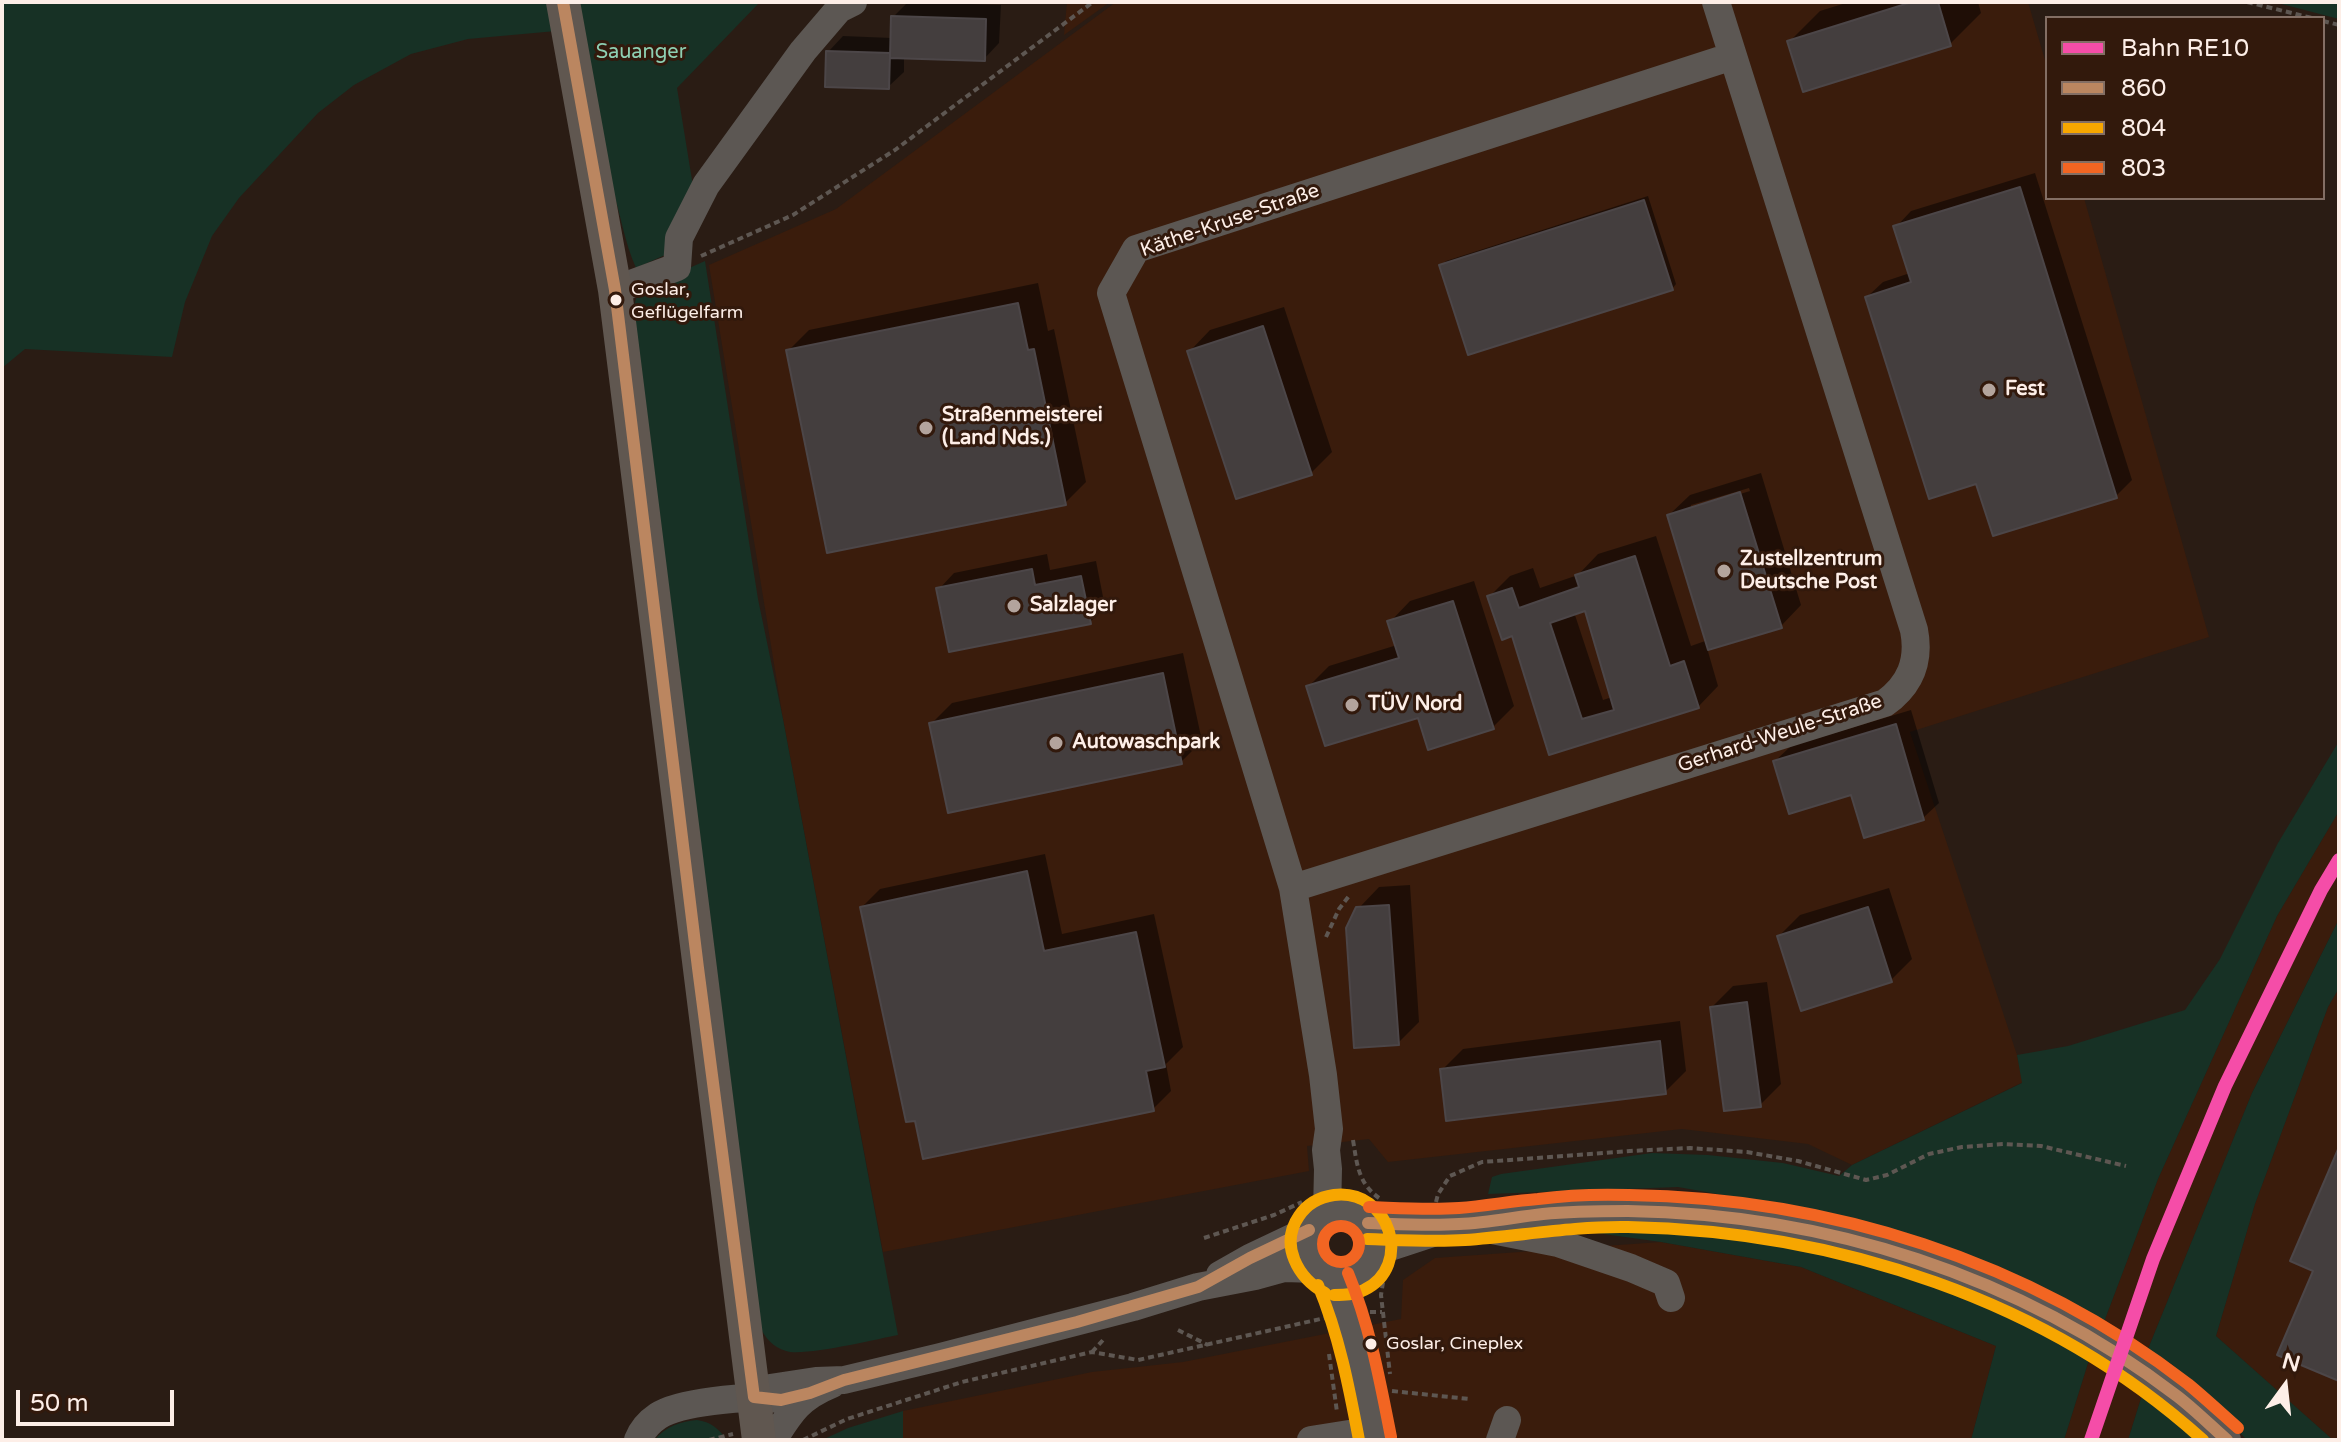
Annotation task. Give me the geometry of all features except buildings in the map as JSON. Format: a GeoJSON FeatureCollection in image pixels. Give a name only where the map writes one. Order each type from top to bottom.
{"type":"FeatureCollection","features":[{"type":"Feature","properties":{"kind":"main road"},"geometry":{"type":"LineString","coordinates":[[563,2],[615,290],[759,1440]]}},
{"type":"Feature","properties":{"kind":"street"},"geometry":{"type":"LineString","coordinates":[[615,290],[677,267],[679,238],[706,185],[803,51],[839,9],[853,2]]}},
{"type":"Feature","properties":{"kind":"street","name":"Gerhard-Weule-Straße"},"geometry":{"type":"LineString","coordinates":[[1293,888],[1885,703],[1910,676],[1917,649],[1914,630],[1716,2]]}},
{"type":"Feature","properties":{"kind":"street","name":"Käthe-Kruse-Straße"},"geometry":{"type":"LineString","coordinates":[[1293,888],[1111,293],[1136,249],[1733,56]]}},
{"type":"Feature","properties":{"kind":"street"},"geometry":{"type":"LineString","coordinates":[[1293,888],[1323,1075],[1341,1132],[1326,1150],[1334,1168],[1339,1220]]}},
{"type":"Feature","properties":{"kind":"street"},"geometry":{"type":"LineString","coordinates":[[638,1440],[649,1422],[670,1410],[754,1397],[781,1400],[844,1380],[1077,1322],[1198,1287],[1284,1268],[1335,1275],[1365,1270],[1449,1224],[1555,1213],[1632,1211],[1720,1217],[1807,1228],[1893,1250],[1978,1282],[2057,1318],[2120,1356],[2178,1397],[2227,1440]]}},
{"type":"Feature","properties":{"kind":"street"},"geometry":{"type":"LineString","coordinates":[[1339,1220],[1376,1242],[1386,1260]]}},
{"type":"Feature","properties":{"kind":"street"},"geometry":{"type":"LineString","coordinates":[[1339,1220],[1307,1250],[1335,1275],[1363,1338],[1362,1369]]}},
{"type":"Feature","properties":{"kind":"street"},"geometry":{"type":"LineString","coordinates":[[1198,1287],[1250,1258],[1339,1220],[1449,1224],[1558,1243],[1666,1283],[1671,1298]]}},
{"type":"Feature","properties":{"kind":"street"},"geometry":{"type":"LineString","coordinates":[[1311,1440],[1341,1435],[1375,1435],[1362,1369],[1353,1343],[1331,1314],[1335,1275]]}},
{"type":"Feature","properties":{"kind":"street"},"geometry":{"type":"LineString","coordinates":[[754,1397],[770,1388],[844,1380]]}},
{"type":"Feature","properties":{"kind":"street"},"geometry":{"type":"LineString","coordinates":[[773,1440],[790,1413],[810,1393]]}},
{"type":"Feature","properties":{"kind":"path"},"geometry":{"type":"LineString","coordinates":[[677,267],[793,215],[895,150],[1093,2]]}},
{"type":"Feature","properties":{"kind":"path"},"geometry":{"type":"LineString","coordinates":[[2247,2],[2304,16]]}},
{"type":"Feature","properties":{"kind":"path"},"geometry":{"type":"LineString","coordinates":[[1327,947],[1326,934],[1358,883],[1355,869]]}},
{"type":"Feature","properties":{"kind":"path"},"geometry":{"type":"LineString","coordinates":[[1204,1238],[1302,1204],[1317,1172],[1357,1165],[1341,1132]]}},
{"type":"Feature","properties":{"kind":"path"},"geometry":{"type":"LineString","coordinates":[[1449,1224],[1436,1204],[1438,1194],[1450,1176],[1482,1162],[1690,1148],[1747,1152],[1798,1161],[1866,1180],[1887,1175],[1929,1154],[1962,1147],[2004,1144],[2041,1146],[2126,1166]]}},
{"type":"Feature","properties":{"kind":"path"},"geometry":{"type":"LineString","coordinates":[[1386,1260],[1381,1295],[1390,1375]]}},
{"type":"Feature","properties":{"kind":"path"},"geometry":{"type":"LineString","coordinates":[[803,1440],[847,1419],[976,1379],[1092,1352],[1138,1360],[1331,1314]]}},
{"type":"Feature","properties":{"kind":"path"},"geometry":{"type":"LineString","coordinates":[[1178,1330],[1208,1345]]}},
{"type":"Feature","properties":{"kind":"path"},"geometry":{"type":"LineString","coordinates":[[1328,1348],[1341,1435]]}},
{"type":"Feature","properties":{"kind":"path"},"geometry":{"type":"LineString","coordinates":[[1394,1403],[1392,1391],[1469,1399]]}},
{"type":"Feature","properties":{"kind":"shaded area"},"geometry":{"type":"Polygon","coordinates":[[[1067,2],[1110,2],[1064,35],[1067,2]]]}},
{"type":"Feature","properties":{"kind":"shaded area"},"geometry":{"type":"Polygon","coordinates":[[[1116,2],[2028,2],[2045,60],[2045,200],[2085,200],[2209,637],[1910,732],[2017,1055],[2023,1082],[1852,1165],[1808,1144],[1682,1129],[1388,1162],[1369,1139],[1307,1146],[1309,1171],[883,1252],[783,719],[709,265],[836,209],[1116,2]]]}},
{"type":"Feature","properties":{"kind":"shaded area"},"geometry":{"type":"Polygon","coordinates":[[[2339,811],[2339,919],[2252,1093],[2148,1349],[2104,1322],[2158,1179],[2277,916],[2339,811]]]}},
{"type":"Feature","properties":{"kind":"shaded area"},"geometry":{"type":"Polygon","coordinates":[[[2339,988],[2339,1440],[2333,1440],[2216,1336],[2255,1204],[2328,1007],[2339,988]]]}},
{"type":"Feature","properties":{"kind":"shaded area"},"geometry":{"type":"Polygon","coordinates":[[[1661,1242],[1801,1267],[1996,1346],[1971,1440],[903,1440],[903,1411],[1092,1372],[1183,1362],[1401,1319],[1403,1280],[1435,1258],[1661,1242]]]}},
{"type":"Feature","properties":{"kind":"shaded area"},"geometry":{"type":"Polygon","coordinates":[[[2089,1360],[2142,1395],[2128,1440],[2064,1440],[2089,1360]]]}},
{"type":"Feature","properties":{"kind":"green space"},"geometry":{"type":"Polygon","coordinates":[[[2,2],[549,2],[556,31],[468,39],[411,54],[354,85],[318,113],[239,198],[212,236],[185,302],[172,357],[25,349],[2,368],[2,2]]]}},
{"type":"Feature","properties":{"kind":"green space","name":"Sauanger"},"geometry":{"type":"Polygon","coordinates":[[[577,2],[760,2],[677,88],[694,192],[665,255],[636,268],[611,186],[577,2]]]}},
{"type":"Feature","properties":{"kind":"green space"},"geometry":{"type":"Polygon","coordinates":[[[2274,2],[2339,2],[2339,19],[2274,2]]]}},
{"type":"Feature","properties":{"kind":"green space"},"geometry":{"type":"Polygon","coordinates":[[[705,261],[758,599],[898,1335],[808,1352],[786,1351],[777,1347],[759,1326],[632,312],[637,296],[644,288],[705,261]]]}},
{"type":"Feature","properties":{"kind":"green space"},"geometry":{"type":"Polygon","coordinates":[[[2339,741],[2339,811],[2277,916],[2158,1179],[2104,1322],[2001,1267],[1835,1215],[1678,1187],[1488,1194],[1492,1177],[1501,1174],[1652,1153],[1783,1163],[1839,1176],[1852,1165],[2022,1083],[2017,1055],[2068,1046],[2185,1010],[2220,959],[2278,843],[2339,741]]]}},
{"type":"Feature","properties":{"kind":"green space"},"geometry":{"type":"Polygon","coordinates":[[[2339,919],[2339,988],[2328,1007],[2255,1204],[2216,1336],[2333,1440],[2247,1440],[2173,1365],[2148,1349],[2252,1093],[2339,919]]]}},
{"type":"Feature","properties":{"kind":"green space"},"geometry":{"type":"Polygon","coordinates":[[[1677,1230],[1810,1245],[1944,1286],[2040,1329],[2089,1360],[2064,1440],[1971,1440],[1996,1346],[1801,1267],[1582,1231],[1677,1230]]]}},
{"type":"Feature","properties":{"kind":"green space"},"geometry":{"type":"Polygon","coordinates":[[[2142,1395],[2202,1440],[2128,1440],[2142,1395]]]}},
{"type":"Feature","properties":{"kind":"green space"},"geometry":{"type":"Polygon","coordinates":[[[903,1411],[903,1440],[822,1440],[848,1428],[903,1411]]]}},
{"type":"Feature","properties":{"kind":"green space"},"geometry":{"type":"Polygon","coordinates":[[[697,1420],[714,1426],[727,1440],[654,1440],[674,1426],[697,1420]]]}},
{"type":"Feature","properties":{"kind":"rail line","name":"RE10"},"geometry":{"type":"LineString","coordinates":[[2091,1440],[2153,1259],[2225,1086],[2321,890],[2339,860]]}},
{"type":"Feature","properties":{"kind":"transit line","name":"860"},"geometry":{"type":"LineString","coordinates":[[563,2],[615,290],[754,1397]]}},
{"type":"Feature","properties":{"kind":"transit line","name":"804"},"geometry":{"type":"LineString","coordinates":[[1325,1293],[1307,1279],[1294,1260],[1291,1249],[1293,1227],[1302,1212],[1319,1199],[1334,1195],[1353,1196],[1369,1204],[1381,1216],[1389,1231],[1391,1248],[1388,1264],[1379,1279],[1364,1290],[1334,1295]]}},
{"type":"Feature","properties":{"kind":"transit line","name":"803"},"geometry":{"type":"LineString","coordinates":[[1369,1207],[1448,1209],[1561,1197],[1629,1195],[1704,1199],[1778,1208],[1852,1223],[1924,1244],[1994,1270],[2061,1303],[2126,1340],[2188,1384],[2238,1428]]}},
{"type":"Feature","properties":{"kind":"transit line","name":"860"},"geometry":{"type":"LineString","coordinates":[[1368,1223],[1448,1225],[1554,1213],[1628,1211],[1702,1215],[1775,1224],[1847,1239],[1918,1259],[1986,1285],[2052,1316],[2116,1353],[2177,1396],[2227,1440]]}},
{"type":"Feature","properties":{"kind":"transit line","name":"803"},"geometry":{"type":"LineString","coordinates":[[1341,1226],[1353,1232],[1359,1244],[1353,1256],[1341,1262],[1329,1256],[1323,1244],[1329,1232],[1341,1226]]}},
{"type":"Feature","properties":{"kind":"transit line","name":"804"},"geometry":{"type":"LineString","coordinates":[[1367,1239],[1453,1241],[1628,1227],[1706,1232],[1784,1242],[1860,1259],[1935,1282],[2007,1312],[2077,1348],[2142,1391],[2203,1440]]}},
{"type":"Feature","properties":{"kind":"transit line","name":"860"},"geometry":{"type":"LineString","coordinates":[[754,1397],[781,1400],[810,1393],[844,1380],[1077,1322],[1198,1287],[1309,1230]]}},
{"type":"Feature","properties":{"kind":"transit line","name":"803"},"geometry":{"type":"LineString","coordinates":[[1348,1273],[1368,1333],[1391,1437]]}},
{"type":"Feature","properties":{"kind":"transit line","name":"804"},"geometry":{"type":"LineString","coordinates":[[1318,1285],[1338,1342],[1359,1440]]}},
{"type":"Feature","properties":{"kind":"place","name":"Goslar, Geflügelfarm"},"geometry":{"type":"Point","coordinates":[616,300]}},
{"type":"Feature","properties":{"kind":"place","name":"Fest"},"geometry":{"type":"Point","coordinates":[1989,390]}},
{"type":"Feature","properties":{"kind":"place","name":"Straßenmeisterei (Land Nds.)"},"geometry":{"type":"Point","coordinates":[926,428]}},
{"type":"Feature","properties":{"kind":"place","name":"Zustellzentrum Deutsche Post"},"geometry":{"type":"Point","coordinates":[1724,571]}},
{"type":"Feature","properties":{"kind":"place","name":"Salzlager"},"geometry":{"type":"Point","coordinates":[1014,606]}},
{"type":"Feature","properties":{"kind":"place","name":"TÜV Nord"},"geometry":{"type":"Point","coordinates":[1352,705]}},
{"type":"Feature","properties":{"kind":"place","name":"Autowaschpark"},"geometry":{"type":"Point","coordinates":[1056,743]}},
{"type":"Feature","properties":{"kind":"place","name":"Goslar, Cineplex"},"geometry":{"type":"Point","coordinates":[1371,1344]}}]}
